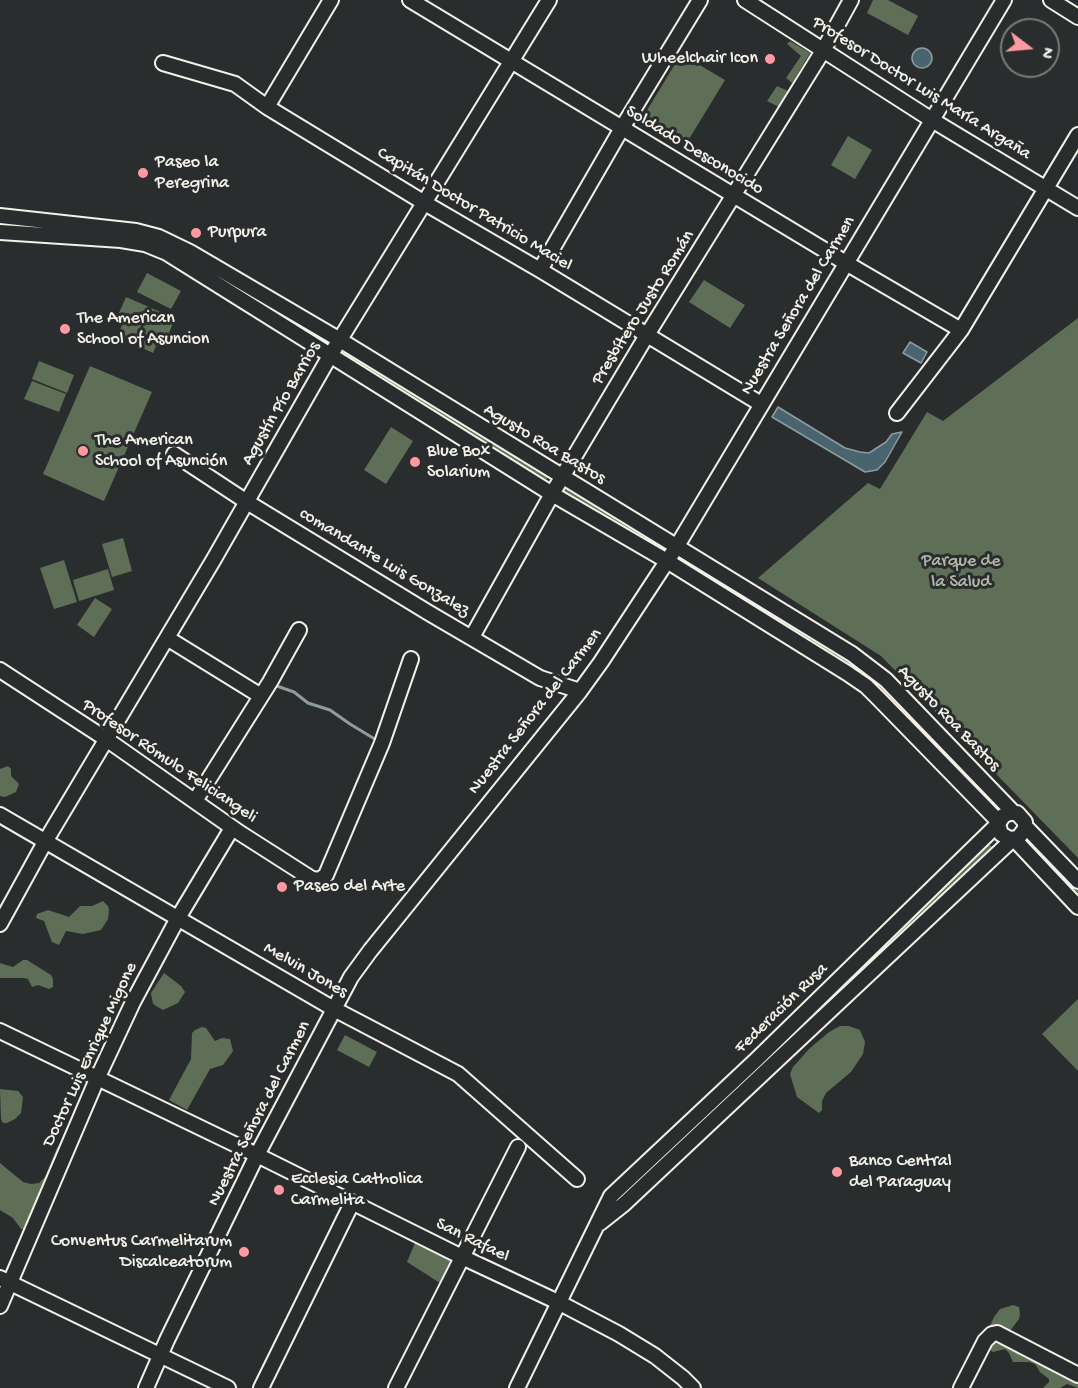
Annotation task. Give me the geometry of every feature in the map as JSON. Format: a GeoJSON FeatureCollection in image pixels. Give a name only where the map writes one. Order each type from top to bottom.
{"type":"FeatureCollection","features":[{"type":"Feature","properties":{"kind":"street"},"geometry":{"type":"LineString","coordinates":[[267,106],[331,0]]}},
{"type":"Feature","properties":{"kind":"street","name":"Soldado Desconocido"},"geometry":{"type":"LineString","coordinates":[[410,0],[960,330]]}},
{"type":"Feature","properties":{"kind":"street","name":"Agustín Pío Barrios"},"geometry":{"type":"LineString","coordinates":[[0,924],[331,354],[549,0]]}},
{"type":"Feature","properties":{"kind":"street"},"geometry":{"type":"LineString","coordinates":[[540,270],[622,128],[700,0]]}},
{"type":"Feature","properties":{"kind":"street","name":"Profesor Doctor Luis María Argaña"},"geometry":{"type":"LineString","coordinates":[[745,0],[932,120],[1078,208]]}},
{"type":"Feature","properties":{"kind":"street","name":"Presbítero Justo Román"},"geometry":{"type":"LineString","coordinates":[[472,637],[562,477],[824,49],[851,0]]}},
{"type":"Feature","properties":{"kind":"street","name":"Nuestra Señora del Carmen"},"geometry":{"type":"LineString","coordinates":[[146,1388],[257,1155],[351,977],[369,951],[580,691],[667,561],[1004,0]]}},
{"type":"Feature","properties":{"kind":"street"},"geometry":{"type":"LineString","coordinates":[[1051,0],[1078,17]]}},
{"type":"Feature","properties":{"kind":"street","name":"Capitán Doctor Patricio Maciel"},"geometry":{"type":"LineString","coordinates":[[163,63],[226,81],[760,404]]}},
{"type":"Feature","properties":{"kind":"street"},"geometry":{"type":"LineString","coordinates":[[897,413],[960,330],[1078,135]]}},
{"type":"Feature","properties":{"kind":"street","name":"Agusto Roa Bastos"},"geometry":{"type":"LineString","coordinates":[[0,216],[136,231],[159,237],[183,248],[340,340],[852,654],[878,673],[1013,813]]}},
{"type":"Feature","properties":{"kind":"street","name":"Agusto Roa Bastos"},"geometry":{"type":"LineString","coordinates":[[0,232],[121,240],[156,248],[331,354],[552,494],[667,561],[866,686],[998,823]]}},
{"type":"Feature","properties":{"kind":"street","name":"comandante Luis Gonzalez"},"geometry":{"type":"LineString","coordinates":[[174,454],[246,502],[540,678],[580,691]]}},
{"type":"Feature","properties":{"kind":"street"},"geometry":{"type":"LineString","coordinates":[[195,801],[261,696],[299,630]]}},
{"type":"Feature","properties":{"kind":"street"},"geometry":{"type":"LineString","coordinates":[[167,638],[261,696]]}},
{"type":"Feature","properties":{"kind":"street","name":"Profesor Rómulo Feliciangeli"},"geometry":{"type":"LineString","coordinates":[[0,670],[106,739],[232,828],[312,879],[320,880],[326,875],[382,743],[411,659]]}},
{"type":"Feature","properties":{"kind":"street"},"geometry":{"type":"LineString","coordinates":[[1078,881],[1025,826],[1023,818],[1013,813],[1002,816],[998,823],[1003,837],[1014,839],[1078,907]]}},
{"type":"Feature","properties":{"kind":"street","name":"Melvin Jones"},"geometry":{"type":"LineString","coordinates":[[0,815],[334,1009],[458,1074],[577,1179]]}},
{"type":"Feature","properties":{"kind":"street","name":"Federación Rusa"},"geometry":{"type":"LineString","coordinates":[[517,1388],[611,1196],[756,1060],[998,823]]}},
{"type":"Feature","properties":{"kind":"street"},"geometry":{"type":"LineString","coordinates":[[1014,839],[1023,833],[1025,826]]}},
{"type":"Feature","properties":{"kind":"street","name":"Doctor Luis Enrique Migone"},"geometry":{"type":"LineString","coordinates":[[0,1306],[5,1280],[133,1002],[178,918],[232,828]]}},
{"type":"Feature","properties":{"kind":"street","name":"Federación Rusa"},"geometry":{"type":"LineString","coordinates":[[599,1224],[624,1204],[1014,839]]}},
{"type":"Feature","properties":{"kind":"street","name":"San Rafael"},"geometry":{"type":"LineString","coordinates":[[0,1031],[558,1302],[655,1356],[693,1388]]}},
{"type":"Feature","properties":{"kind":"street"},"geometry":{"type":"LineString","coordinates":[[396,1388],[518,1147]]}},
{"type":"Feature","properties":{"kind":"street"},"geometry":{"type":"LineString","coordinates":[[261,1388],[352,1203]]}},
{"type":"Feature","properties":{"kind":"street"},"geometry":{"type":"LineString","coordinates":[[5,1280],[228,1388]]}},
{"type":"Feature","properties":{"kind":"street"},"geometry":{"type":"LineString","coordinates":[[962,1388],[985,1341],[992,1334],[997,1333],[1078,1375]]}},
{"type":"Feature","properties":{"kind":"green space"},"geometry":{"type":"Polygon","coordinates":[[[873,0],[888,0],[918,16],[908,35],[867,13],[873,0]]]}},
{"type":"Feature","properties":{"kind":"green space"},"geometry":{"type":"Polygon","coordinates":[[[790,41],[810,53],[792,83],[786,78],[801,56],[787,44],[790,41]]]}},
{"type":"Feature","properties":{"kind":"green space"},"geometry":{"type":"Polygon","coordinates":[[[681,54],[725,80],[686,144],[643,117],[681,54]]]}},
{"type":"Feature","properties":{"kind":"green space"},"geometry":{"type":"Polygon","coordinates":[[[777,86],[788,91],[779,107],[767,101],[777,86]]]}},
{"type":"Feature","properties":{"kind":"green space"},"geometry":{"type":"Polygon","coordinates":[[[848,136],[872,150],[855,179],[831,165],[848,136]]]}},
{"type":"Feature","properties":{"kind":"green space"},"geometry":{"type":"Polygon","coordinates":[[[171,246],[328,340],[328,343],[325,346],[227,287],[171,246]]]}},
{"type":"Feature","properties":{"kind":"green space"},"geometry":{"type":"Polygon","coordinates":[[[147,273],[181,291],[171,309],[137,292],[147,273]]]}},
{"type":"Feature","properties":{"kind":"green space"},"geometry":{"type":"Polygon","coordinates":[[[704,280],[745,305],[730,328],[689,302],[704,280]]]}},
{"type":"Feature","properties":{"kind":"green space"},"geometry":{"type":"Polygon","coordinates":[[[126,297],[149,307],[134,344],[117,337],[122,325],[115,322],[126,297]]]}},
{"type":"Feature","properties":{"kind":"green space"},"geometry":{"type":"Polygon","coordinates":[[[151,308],[175,318],[165,343],[158,341],[153,353],[136,345],[151,308]]]}},
{"type":"Feature","properties":{"kind":"green space","name":"Parque de la Salud"},"geometry":{"type":"Polygon","coordinates":[[[1078,318],[1078,858],[881,656],[758,578],[868,483],[880,489],[927,412],[943,421],[1078,318]]]}},
{"type":"Feature","properties":{"kind":"green space"},"geometry":{"type":"Polygon","coordinates":[[[342,349],[549,474],[549,477],[544,481],[340,357],[339,353],[342,349]]]}},
{"type":"Feature","properties":{"kind":"green space"},"geometry":{"type":"Polygon","coordinates":[[[39,361],[74,375],[67,393],[32,379],[39,361]]]}},
{"type":"Feature","properties":{"kind":"green space"},"geometry":{"type":"Polygon","coordinates":[[[90,366],[152,392],[104,501],[43,474],[90,366]]]}},
{"type":"Feature","properties":{"kind":"green space"},"geometry":{"type":"Polygon","coordinates":[[[32,381],[66,394],[59,412],[24,399],[32,381]]]}},
{"type":"Feature","properties":{"kind":"green space"},"geometry":{"type":"Polygon","coordinates":[[[391,427],[413,441],[386,484],[364,470],[391,427]]]}},
{"type":"Feature","properties":{"kind":"green space"},"geometry":{"type":"Polygon","coordinates":[[[566,485],[663,543],[661,549],[658,551],[563,492],[562,488],[566,485]]]}},
{"type":"Feature","properties":{"kind":"green space"},"geometry":{"type":"Polygon","coordinates":[[[123,538],[132,571],[112,577],[102,544],[123,538]]]}},
{"type":"Feature","properties":{"kind":"green space"},"geometry":{"type":"Polygon","coordinates":[[[681,556],[833,647],[885,686],[992,801],[988,801],[862,673],[681,562],[679,558],[681,556]]]}},
{"type":"Feature","properties":{"kind":"green space"},"geometry":{"type":"Polygon","coordinates":[[[64,560],[77,602],[54,609],[40,568],[64,560]]]}},
{"type":"Feature","properties":{"kind":"green space"},"geometry":{"type":"Polygon","coordinates":[[[108,569],[114,590],[79,601],[73,580],[108,569]]]}},
{"type":"Feature","properties":{"kind":"green space"},"geometry":{"type":"Polygon","coordinates":[[[95,598],[112,609],[94,637],[77,625],[95,598]]]}},
{"type":"Feature","properties":{"kind":"green space"},"geometry":{"type":"Polygon","coordinates":[[[8,766],[11,769],[11,776],[19,784],[16,792],[5,797],[0,796],[0,769],[8,766]]]}},
{"type":"Feature","properties":{"kind":"green space"},"geometry":{"type":"Polygon","coordinates":[[[1032,842],[1078,888],[1078,895],[1031,846],[1032,842]]]}},
{"type":"Feature","properties":{"kind":"green space"},"geometry":{"type":"Polygon","coordinates":[[[988,845],[992,847],[773,1056],[769,1055],[770,1053],[988,845]]]}},
{"type":"Feature","properties":{"kind":"green space"},"geometry":{"type":"Polygon","coordinates":[[[103,901],[109,910],[108,919],[101,930],[83,934],[66,931],[59,945],[52,942],[44,921],[36,918],[37,914],[48,910],[69,917],[80,906],[92,906],[103,901]]]}},
{"type":"Feature","properties":{"kind":"green space"},"geometry":{"type":"Polygon","coordinates":[[[27,960],[51,975],[53,987],[49,989],[38,985],[32,987],[28,979],[24,978],[0,978],[0,963],[13,967],[27,960]]]}},
{"type":"Feature","properties":{"kind":"green space"},"geometry":{"type":"Polygon","coordinates":[[[164,973],[185,992],[178,1003],[163,1010],[153,1004],[151,993],[164,973]]]}},
{"type":"Feature","properties":{"kind":"green space"},"geometry":{"type":"Polygon","coordinates":[[[1078,999],[1078,1071],[1042,1034],[1078,999]]]}},
{"type":"Feature","properties":{"kind":"green space"},"geometry":{"type":"Polygon","coordinates":[[[840,1026],[860,1030],[865,1042],[863,1054],[851,1072],[826,1093],[822,1101],[822,1110],[819,1113],[797,1097],[790,1074],[793,1067],[809,1049],[840,1026]]]}},
{"type":"Feature","properties":{"kind":"green space"},"geometry":{"type":"Polygon","coordinates":[[[202,1027],[206,1028],[215,1041],[222,1038],[230,1039],[233,1051],[223,1065],[210,1069],[187,1110],[169,1100],[191,1059],[192,1033],[202,1027]]]}},
{"type":"Feature","properties":{"kind":"green space"},"geometry":{"type":"Polygon","coordinates":[[[345,1035],[377,1052],[369,1067],[337,1050],[345,1035]]]}},
{"type":"Feature","properties":{"kind":"green space"},"geometry":{"type":"Polygon","coordinates":[[[751,1073],[752,1075],[624,1194],[751,1073]]]}},
{"type":"Feature","properties":{"kind":"green space"},"geometry":{"type":"Polygon","coordinates":[[[0,1089],[18,1091],[23,1097],[21,1113],[7,1123],[3,1123],[1,1119],[0,1089]]]}},
{"type":"Feature","properties":{"kind":"green space"},"geometry":{"type":"Polygon","coordinates":[[[65,1140],[28,1229],[21,1229],[13,1218],[0,1210],[0,1163],[23,1182],[39,1183],[45,1177],[57,1148],[65,1140]]]}},
{"type":"Feature","properties":{"kind":"green space"},"geometry":{"type":"Polygon","coordinates":[[[417,1238],[452,1259],[440,1283],[407,1262],[417,1238]]]}},
{"type":"Feature","properties":{"kind":"green space"},"geometry":{"type":"Polygon","coordinates":[[[1013,1305],[1019,1307],[1020,1314],[1009,1332],[1078,1378],[1078,1388],[1067,1384],[1060,1388],[1043,1388],[1049,1379],[1040,1372],[1035,1364],[1013,1362],[1005,1349],[993,1352],[988,1349],[987,1332],[994,1317],[1000,1309],[1013,1305]]]}},
{"type":"Feature","properties":{"kind":"water"},"geometry":{"type":"Polygon","coordinates":[[[922,48],[929,51],[932,58],[929,65],[922,68],[915,65],[912,58],[915,51],[922,48]]]}},
{"type":"Feature","properties":{"kind":"water"},"geometry":{"type":"Polygon","coordinates":[[[910,342],[927,352],[921,363],[903,353],[910,342]]]}},
{"type":"Feature","properties":{"kind":"water"},"geometry":{"type":"Polygon","coordinates":[[[778,407],[845,448],[860,452],[869,453],[886,442],[892,434],[902,432],[885,462],[877,470],[865,472],[772,417],[778,407]]]}},
{"type":"Feature","properties":{"kind":"waterway"},"geometry":{"type":"LineString","coordinates":[[274,685],[294,692],[308,703],[330,710],[378,741]]}},
{"type":"Feature","properties":{"kind":"place","name":"Wheelchair Icon"},"geometry":{"type":"Point","coordinates":[770,59]}},
{"type":"Feature","properties":{"kind":"place","name":"Paseo la Peregrina"},"geometry":{"type":"Point","coordinates":[143,173]}},
{"type":"Feature","properties":{"kind":"place","name":"Purpura"},"geometry":{"type":"Point","coordinates":[196,233]}},
{"type":"Feature","properties":{"kind":"place","name":"The American School of Asuncion"},"geometry":{"type":"Point","coordinates":[65,329]}},
{"type":"Feature","properties":{"kind":"place","name":"The American School of Asunción"},"geometry":{"type":"Point","coordinates":[83,451]}},
{"type":"Feature","properties":{"kind":"place","name":"Blue Box Solarium"},"geometry":{"type":"Point","coordinates":[415,462]}},
{"type":"Feature","properties":{"kind":"place","name":"Paseo del Arte"},"geometry":{"type":"Point","coordinates":[282,887]}},
{"type":"Feature","properties":{"kind":"place","name":"Banco Central del Paraguay"},"geometry":{"type":"Point","coordinates":[837,1172]}},
{"type":"Feature","properties":{"kind":"place","name":"Ecclesia Catholica Carmelita"},"geometry":{"type":"Point","coordinates":[279,1190]}},
{"type":"Feature","properties":{"kind":"place","name":"Conventus Carmelitarum Discalceatorum"},"geometry":{"type":"Point","coordinates":[244,1252]}}]}
